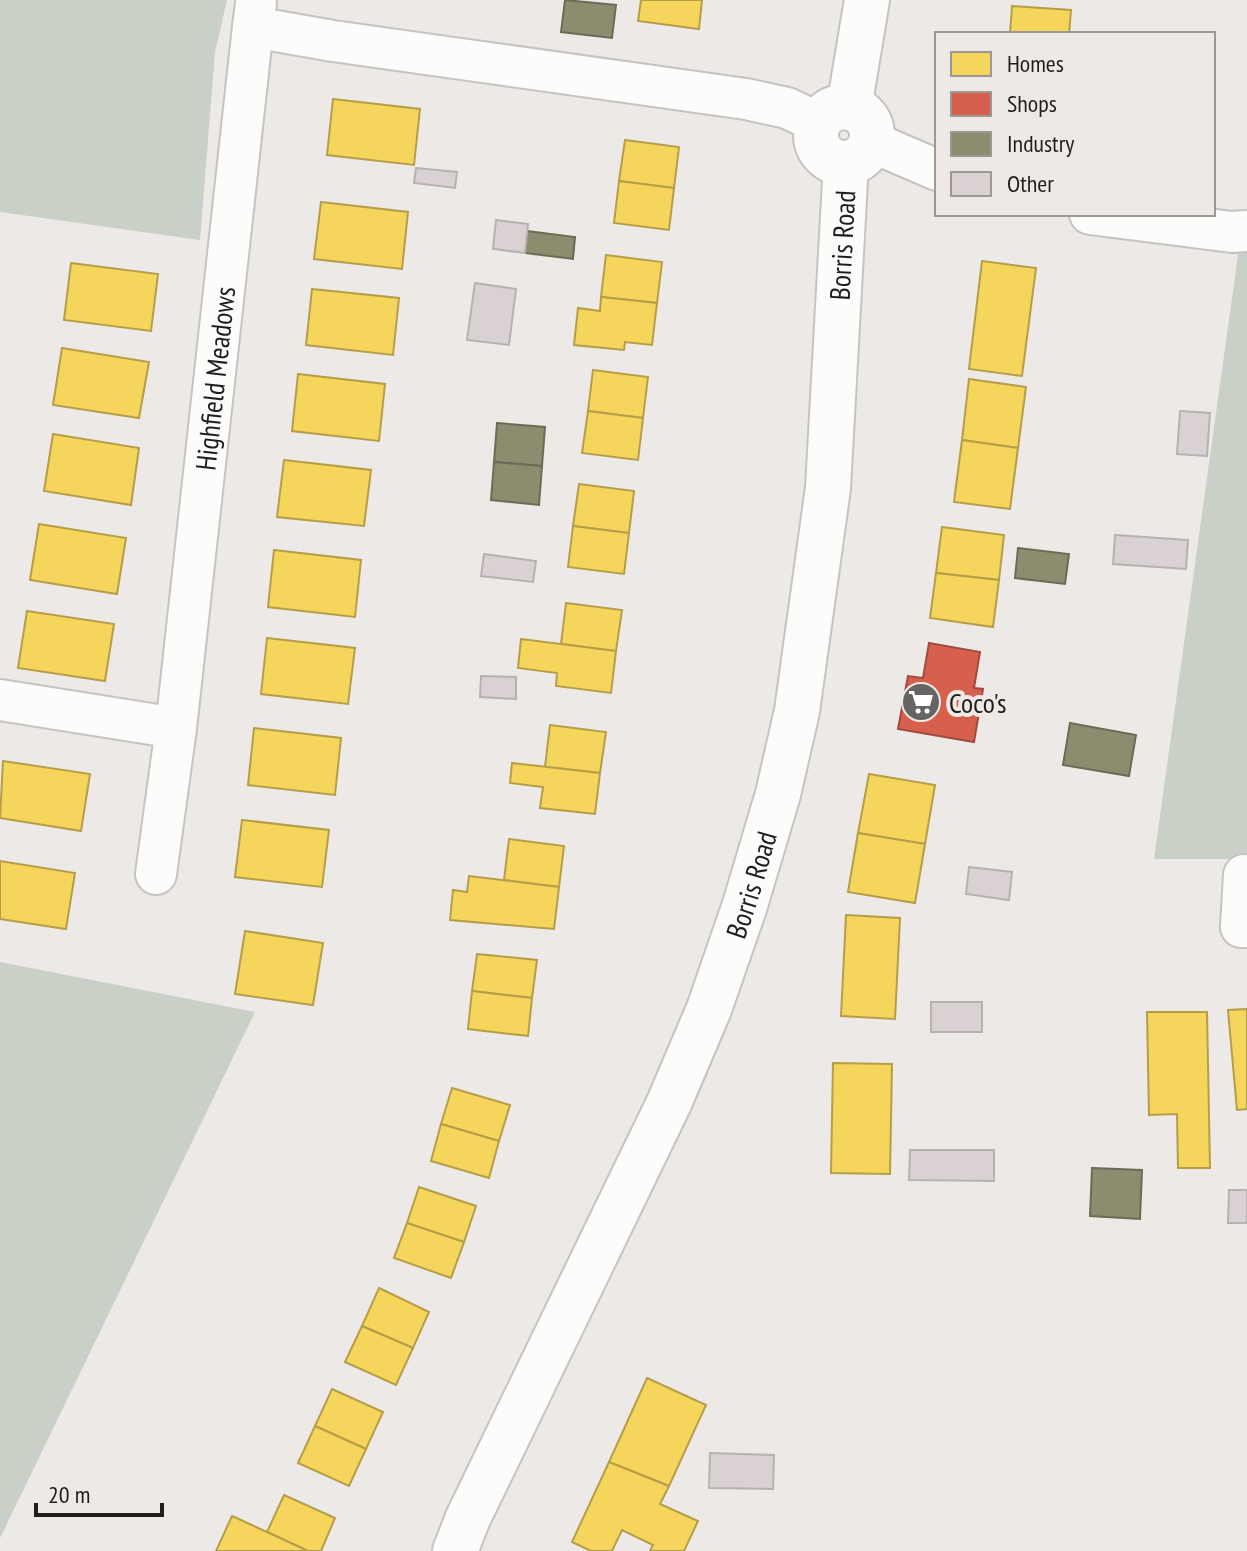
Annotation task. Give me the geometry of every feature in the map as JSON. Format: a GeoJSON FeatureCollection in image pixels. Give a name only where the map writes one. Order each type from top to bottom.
{"type":"FeatureCollection","features":[{"type":"Feature","properties":{"kind":"street","name":"Borris Road"},"geometry":{"type":"LineString","coordinates":[[455,1551],[709,1009],[778,794],[797,711],[828,488],[846,134],[867,0]]}},
{"type":"Feature","properties":{"kind":"street","name":"Highfield Meadows"},"geometry":{"type":"LineString","coordinates":[[156,874],[176,728],[255,14],[333,41],[746,99],[787,108],[935,169]]}},
{"type":"Feature","properties":{"kind":"street"},"geometry":{"type":"LineString","coordinates":[[1106,216],[1232,232],[1247,231]]}},
{"type":"Feature","properties":{"kind":"street"},"geometry":{"type":"LineString","coordinates":[[0,700],[176,728]]}},
{"type":"Feature","properties":{"kind":"street"},"geometry":{"type":"LineString","coordinates":[[1244,875],[1241,927],[1247,927]]}},
{"type":"Feature","properties":{"kind":"shaded area"},"geometry":{"type":"Polygon","coordinates":[[[0,0],[227,0],[215,52],[200,240],[0,212],[0,0]]]}},
{"type":"Feature","properties":{"kind":"shaded area"},"geometry":{"type":"Polygon","coordinates":[[[1239,248],[1247,248],[1247,859],[1154,859],[1239,248]]]}},
{"type":"Feature","properties":{"kind":"shaded area"},"geometry":{"type":"Polygon","coordinates":[[[0,962],[255,1012],[0,1538],[0,962]]]}},
{"type":"Feature","properties":{"kind":"building: Homes"},"geometry":{"type":"Polygon","coordinates":[[[641,0],[702,0],[699,29],[638,21],[641,0]]]}},
{"type":"Feature","properties":{"kind":"building: Homes"},"geometry":{"type":"Polygon","coordinates":[[[1012,6],[1071,10],[1069,32],[1010,32],[1012,6]]]}},
{"type":"Feature","properties":{"kind":"building: Homes"},"geometry":{"type":"Polygon","coordinates":[[[333,99],[420,109],[414,165],[327,155],[333,99]]]}},
{"type":"Feature","properties":{"kind":"building: Homes"},"geometry":{"type":"Polygon","coordinates":[[[625,140],[679,147],[674,188],[619,181],[625,140]]]}},
{"type":"Feature","properties":{"kind":"building: Homes"},"geometry":{"type":"Polygon","coordinates":[[[619,181],[674,188],[669,230],[614,223],[619,181]]]}},
{"type":"Feature","properties":{"kind":"building: Homes"},"geometry":{"type":"Polygon","coordinates":[[[321,202],[408,212],[402,269],[314,259],[321,202]]]}},
{"type":"Feature","properties":{"kind":"building: Homes"},"geometry":{"type":"Polygon","coordinates":[[[606,255],[662,262],[657,303],[601,297],[606,255]]]}},
{"type":"Feature","properties":{"kind":"building: Homes"},"geometry":{"type":"Polygon","coordinates":[[[982,261],[1036,268],[1022,376],[969,369],[982,261]]]}},
{"type":"Feature","properties":{"kind":"building: Homes"},"geometry":{"type":"Polygon","coordinates":[[[71,263],[158,274],[151,331],[64,320],[71,263]]]}},
{"type":"Feature","properties":{"kind":"building: Homes"},"geometry":{"type":"Polygon","coordinates":[[[312,289],[399,298],[393,355],[306,345],[312,289]]]}},
{"type":"Feature","properties":{"kind":"building: Homes"},"geometry":{"type":"Polygon","coordinates":[[[601,297],[657,303],[652,345],[625,342],[624,350],[574,345],[578,308],[600,311],[601,297]]]}},
{"type":"Feature","properties":{"kind":"building: Homes"},"geometry":{"type":"Polygon","coordinates":[[[62,348],[149,362],[139,418],[53,405],[62,348]]]}},
{"type":"Feature","properties":{"kind":"building: Homes"},"geometry":{"type":"Polygon","coordinates":[[[593,370],[648,377],[643,418],[588,411],[593,370]]]}},
{"type":"Feature","properties":{"kind":"building: Homes"},"geometry":{"type":"Polygon","coordinates":[[[298,374],[385,384],[379,441],[292,431],[298,374]]]}},
{"type":"Feature","properties":{"kind":"building: Homes"},"geometry":{"type":"Polygon","coordinates":[[[969,379],[1026,387],[1018,448],[962,440],[969,379]]]}},
{"type":"Feature","properties":{"kind":"building: Homes"},"geometry":{"type":"Polygon","coordinates":[[[588,411],[643,418],[638,460],[582,453],[588,411]]]}},
{"type":"Feature","properties":{"kind":"building: Homes"},"geometry":{"type":"Polygon","coordinates":[[[53,434],[139,448],[131,505],[44,491],[53,434]]]}},
{"type":"Feature","properties":{"kind":"building: Homes"},"geometry":{"type":"Polygon","coordinates":[[[962,440],[1018,448],[1010,509],[954,502],[962,440]]]}},
{"type":"Feature","properties":{"kind":"building: Homes"},"geometry":{"type":"Polygon","coordinates":[[[284,460],[371,470],[364,526],[277,517],[284,460]]]}},
{"type":"Feature","properties":{"kind":"building: Homes"},"geometry":{"type":"Polygon","coordinates":[[[579,484],[634,491],[629,533],[573,526],[579,484]]]}},
{"type":"Feature","properties":{"kind":"building: Homes"},"geometry":{"type":"Polygon","coordinates":[[[39,524],[126,538],[117,594],[30,580],[39,524]]]}},
{"type":"Feature","properties":{"kind":"building: Homes"},"geometry":{"type":"Polygon","coordinates":[[[573,526],[629,533],[624,574],[568,567],[573,526]]]}},
{"type":"Feature","properties":{"kind":"building: Homes"},"geometry":{"type":"Polygon","coordinates":[[[942,527],[1004,535],[999,580],[936,573],[942,527]]]}},
{"type":"Feature","properties":{"kind":"building: Homes"},"geometry":{"type":"Polygon","coordinates":[[[274,550],[361,560],[355,617],[268,607],[274,550]]]}},
{"type":"Feature","properties":{"kind":"building: Homes"},"geometry":{"type":"Polygon","coordinates":[[[936,573],[999,580],[993,627],[930,618],[936,573]]]}},
{"type":"Feature","properties":{"kind":"building: Homes"},"geometry":{"type":"Polygon","coordinates":[[[566,603],[622,610],[616,651],[561,644],[566,603]]]}},
{"type":"Feature","properties":{"kind":"building: Homes"},"geometry":{"type":"Polygon","coordinates":[[[27,611],[114,624],[105,681],[18,668],[27,611]]]}},
{"type":"Feature","properties":{"kind":"building: Homes"},"geometry":{"type":"Polygon","coordinates":[[[267,638],[355,648],[348,704],[261,694],[267,638]]]}},
{"type":"Feature","properties":{"kind":"building: Homes"},"geometry":{"type":"Polygon","coordinates":[[[521,639],[616,651],[611,693],[556,686],[557,673],[518,668],[521,639]]]}},
{"type":"Feature","properties":{"kind":"building: Homes"},"geometry":{"type":"Polygon","coordinates":[[[550,725],[606,732],[600,773],[545,767],[550,725]]]}},
{"type":"Feature","properties":{"kind":"building: Homes"},"geometry":{"type":"Polygon","coordinates":[[[254,728],[341,738],[335,795],[248,785],[254,728]]]}},
{"type":"Feature","properties":{"kind":"building: Homes"},"geometry":{"type":"Polygon","coordinates":[[[3,761],[90,774],[81,831],[0,818],[3,761]]]}},
{"type":"Feature","properties":{"kind":"building: Homes"},"geometry":{"type":"Polygon","coordinates":[[[512,763],[600,773],[595,814],[540,808],[543,787],[510,783],[512,763]]]}},
{"type":"Feature","properties":{"kind":"building: Homes"},"geometry":{"type":"Polygon","coordinates":[[[869,774],[935,785],[925,844],[858,833],[869,774]]]}},
{"type":"Feature","properties":{"kind":"building: Homes"},"geometry":{"type":"Polygon","coordinates":[[[242,820],[329,830],[322,887],[235,877],[242,820]]]}},
{"type":"Feature","properties":{"kind":"building: Homes"},"geometry":{"type":"Polygon","coordinates":[[[858,833],[925,844],[915,903],[848,892],[858,833]]]}},
{"type":"Feature","properties":{"kind":"building: Homes"},"geometry":{"type":"Polygon","coordinates":[[[509,839],[564,846],[559,887],[504,880],[509,839]]]}},
{"type":"Feature","properties":{"kind":"building: Homes"},"geometry":{"type":"Polygon","coordinates":[[[0,861],[75,873],[66,929],[0,919],[0,861]]]}},
{"type":"Feature","properties":{"kind":"building: Homes"},"geometry":{"type":"Polygon","coordinates":[[[469,876],[559,887],[554,929],[450,920],[453,890],[467,892],[469,876]]]}},
{"type":"Feature","properties":{"kind":"building: Homes"},"geometry":{"type":"Polygon","coordinates":[[[846,915],[900,918],[895,1019],[841,1016],[846,915]]]}},
{"type":"Feature","properties":{"kind":"building: Homes"},"geometry":{"type":"Polygon","coordinates":[[[245,931],[323,943],[313,1005],[235,994],[245,931]]]}},
{"type":"Feature","properties":{"kind":"building: Homes"},"geometry":{"type":"Polygon","coordinates":[[[477,954],[537,960],[532,998],[472,991],[477,954]]]}},
{"type":"Feature","properties":{"kind":"building: Homes"},"geometry":{"type":"Polygon","coordinates":[[[472,991],[532,998],[528,1036],[468,1029],[472,991]]]}},
{"type":"Feature","properties":{"kind":"building: Homes"},"geometry":{"type":"Polygon","coordinates":[[[1247,1009],[1247,1109],[1237,1110],[1228,1010],[1247,1009]]]}},
{"type":"Feature","properties":{"kind":"building: Homes"},"geometry":{"type":"Polygon","coordinates":[[[1147,1012],[1207,1012],[1210,1168],[1178,1168],[1177,1114],[1149,1115],[1147,1012]]]}},
{"type":"Feature","properties":{"kind":"building: Homes"},"geometry":{"type":"Polygon","coordinates":[[[833,1063],[892,1064],[890,1174],[831,1173],[833,1063]]]}},
{"type":"Feature","properties":{"kind":"building: Homes"},"geometry":{"type":"Polygon","coordinates":[[[452,1088],[510,1105],[499,1141],[441,1124],[452,1088]]]}},
{"type":"Feature","properties":{"kind":"building: Homes"},"geometry":{"type":"Polygon","coordinates":[[[441,1124],[499,1141],[489,1178],[431,1161],[441,1124]]]}},
{"type":"Feature","properties":{"kind":"building: Homes"},"geometry":{"type":"Polygon","coordinates":[[[419,1187],[476,1206],[464,1242],[407,1223],[419,1187]]]}},
{"type":"Feature","properties":{"kind":"building: Homes"},"geometry":{"type":"Polygon","coordinates":[[[407,1223],[464,1242],[451,1278],[394,1258],[407,1223]]]}},
{"type":"Feature","properties":{"kind":"building: Homes"},"geometry":{"type":"Polygon","coordinates":[[[379,1288],[429,1312],[413,1348],[362,1326],[379,1288]]]}},
{"type":"Feature","properties":{"kind":"building: Homes"},"geometry":{"type":"Polygon","coordinates":[[[362,1326],[413,1348],[396,1385],[345,1362],[362,1326]]]}},
{"type":"Feature","properties":{"kind":"building: Homes"},"geometry":{"type":"Polygon","coordinates":[[[647,1378],[706,1405],[669,1486],[609,1462],[647,1378]]]}},
{"type":"Feature","properties":{"kind":"building: Homes"},"geometry":{"type":"Polygon","coordinates":[[[332,1389],[383,1412],[366,1449],[315,1426],[332,1389]]]}},
{"type":"Feature","properties":{"kind":"building: Homes"},"geometry":{"type":"Polygon","coordinates":[[[315,1426],[366,1449],[349,1486],[298,1463],[315,1426]]]}},
{"type":"Feature","properties":{"kind":"building: Homes"},"geometry":{"type":"Polygon","coordinates":[[[609,1462],[669,1486],[660,1504],[698,1521],[684,1551],[650,1551],[653,1545],[622,1530],[612,1551],[591,1551],[572,1542],[609,1462]]]}},
{"type":"Feature","properties":{"kind":"building: Homes"},"geometry":{"type":"Polygon","coordinates":[[[284,1495],[335,1518],[321,1551],[308,1551],[267,1532],[284,1495]]]}},
{"type":"Feature","properties":{"kind":"building: Homes"},"geometry":{"type":"Polygon","coordinates":[[[232,1516],[267,1532],[308,1551],[216,1551],[232,1516]]]}},
{"type":"Feature","properties":{"kind":"building: Shops"},"geometry":{"type":"Polygon","coordinates":[[[929,643],[980,652],[974,688],[983,689],[974,742],[898,729],[908,676],[923,678],[929,643]]]}},
{"type":"Feature","properties":{"kind":"building: Industry"},"geometry":{"type":"Polygon","coordinates":[[[565,0],[616,5],[612,38],[561,32],[565,0]]]}},
{"type":"Feature","properties":{"kind":"building: Industry"},"geometry":{"type":"Polygon","coordinates":[[[527,231],[575,237],[573,259],[525,253],[527,231]]]}},
{"type":"Feature","properties":{"kind":"building: Industry"},"geometry":{"type":"Polygon","coordinates":[[[497,423],[545,427],[542,466],[494,462],[497,423]]]}},
{"type":"Feature","properties":{"kind":"building: Industry"},"geometry":{"type":"Polygon","coordinates":[[[494,462],[542,466],[539,505],[491,500],[494,462]]]}},
{"type":"Feature","properties":{"kind":"building: Industry"},"geometry":{"type":"Polygon","coordinates":[[[1018,548],[1069,554],[1065,584],[1015,578],[1018,548]]]}},
{"type":"Feature","properties":{"kind":"building: Industry"},"geometry":{"type":"Polygon","coordinates":[[[1070,723],[1136,735],[1129,776],[1063,765],[1070,723]]]}},
{"type":"Feature","properties":{"kind":"building: Industry"},"geometry":{"type":"Polygon","coordinates":[[[1092,1168],[1142,1170],[1140,1219],[1090,1216],[1092,1168]]]}},
{"type":"Feature","properties":{"kind":"building: Other"},"geometry":{"type":"Polygon","coordinates":[[[416,168],[457,172],[455,188],[414,183],[416,168]]]}},
{"type":"Feature","properties":{"kind":"building: Other"},"geometry":{"type":"Polygon","coordinates":[[[496,220],[528,224],[525,253],[493,249],[496,220]]]}},
{"type":"Feature","properties":{"kind":"building: Other"},"geometry":{"type":"Polygon","coordinates":[[[475,283],[516,289],[509,345],[467,340],[475,283]]]}},
{"type":"Feature","properties":{"kind":"building: Other"},"geometry":{"type":"Polygon","coordinates":[[[1180,411],[1210,413],[1207,456],[1177,454],[1180,411]]]}},
{"type":"Feature","properties":{"kind":"building: Other"},"geometry":{"type":"Polygon","coordinates":[[[1115,535],[1188,540],[1186,569],[1113,564],[1115,535]]]}},
{"type":"Feature","properties":{"kind":"building: Other"},"geometry":{"type":"Polygon","coordinates":[[[484,554],[536,561],[533,582],[481,576],[484,554]]]}},
{"type":"Feature","properties":{"kind":"building: Other"},"geometry":{"type":"Polygon","coordinates":[[[481,676],[516,677],[516,699],[480,697],[481,676]]]}},
{"type":"Feature","properties":{"kind":"building: Other"},"geometry":{"type":"Polygon","coordinates":[[[969,867],[1012,872],[1009,900],[966,894],[969,867]]]}},
{"type":"Feature","properties":{"kind":"building: Other"},"geometry":{"type":"Polygon","coordinates":[[[931,1002],[982,1002],[982,1032],[931,1032],[931,1002]]]}},
{"type":"Feature","properties":{"kind":"building: Other"},"geometry":{"type":"Polygon","coordinates":[[[910,1150],[994,1150],[994,1181],[909,1180],[910,1150]]]}},
{"type":"Feature","properties":{"kind":"building: Other"},"geometry":{"type":"Polygon","coordinates":[[[1229,1190],[1247,1190],[1247,1223],[1228,1223],[1229,1190]]]}},
{"type":"Feature","properties":{"kind":"building: Other"},"geometry":{"type":"Polygon","coordinates":[[[710,1453],[774,1455],[773,1489],[709,1488],[710,1453]]]}},
{"type":"Feature","properties":{"kind":"place","name":"Coco's"},"geometry":{"type":"Point","coordinates":[921,702]}}]}
